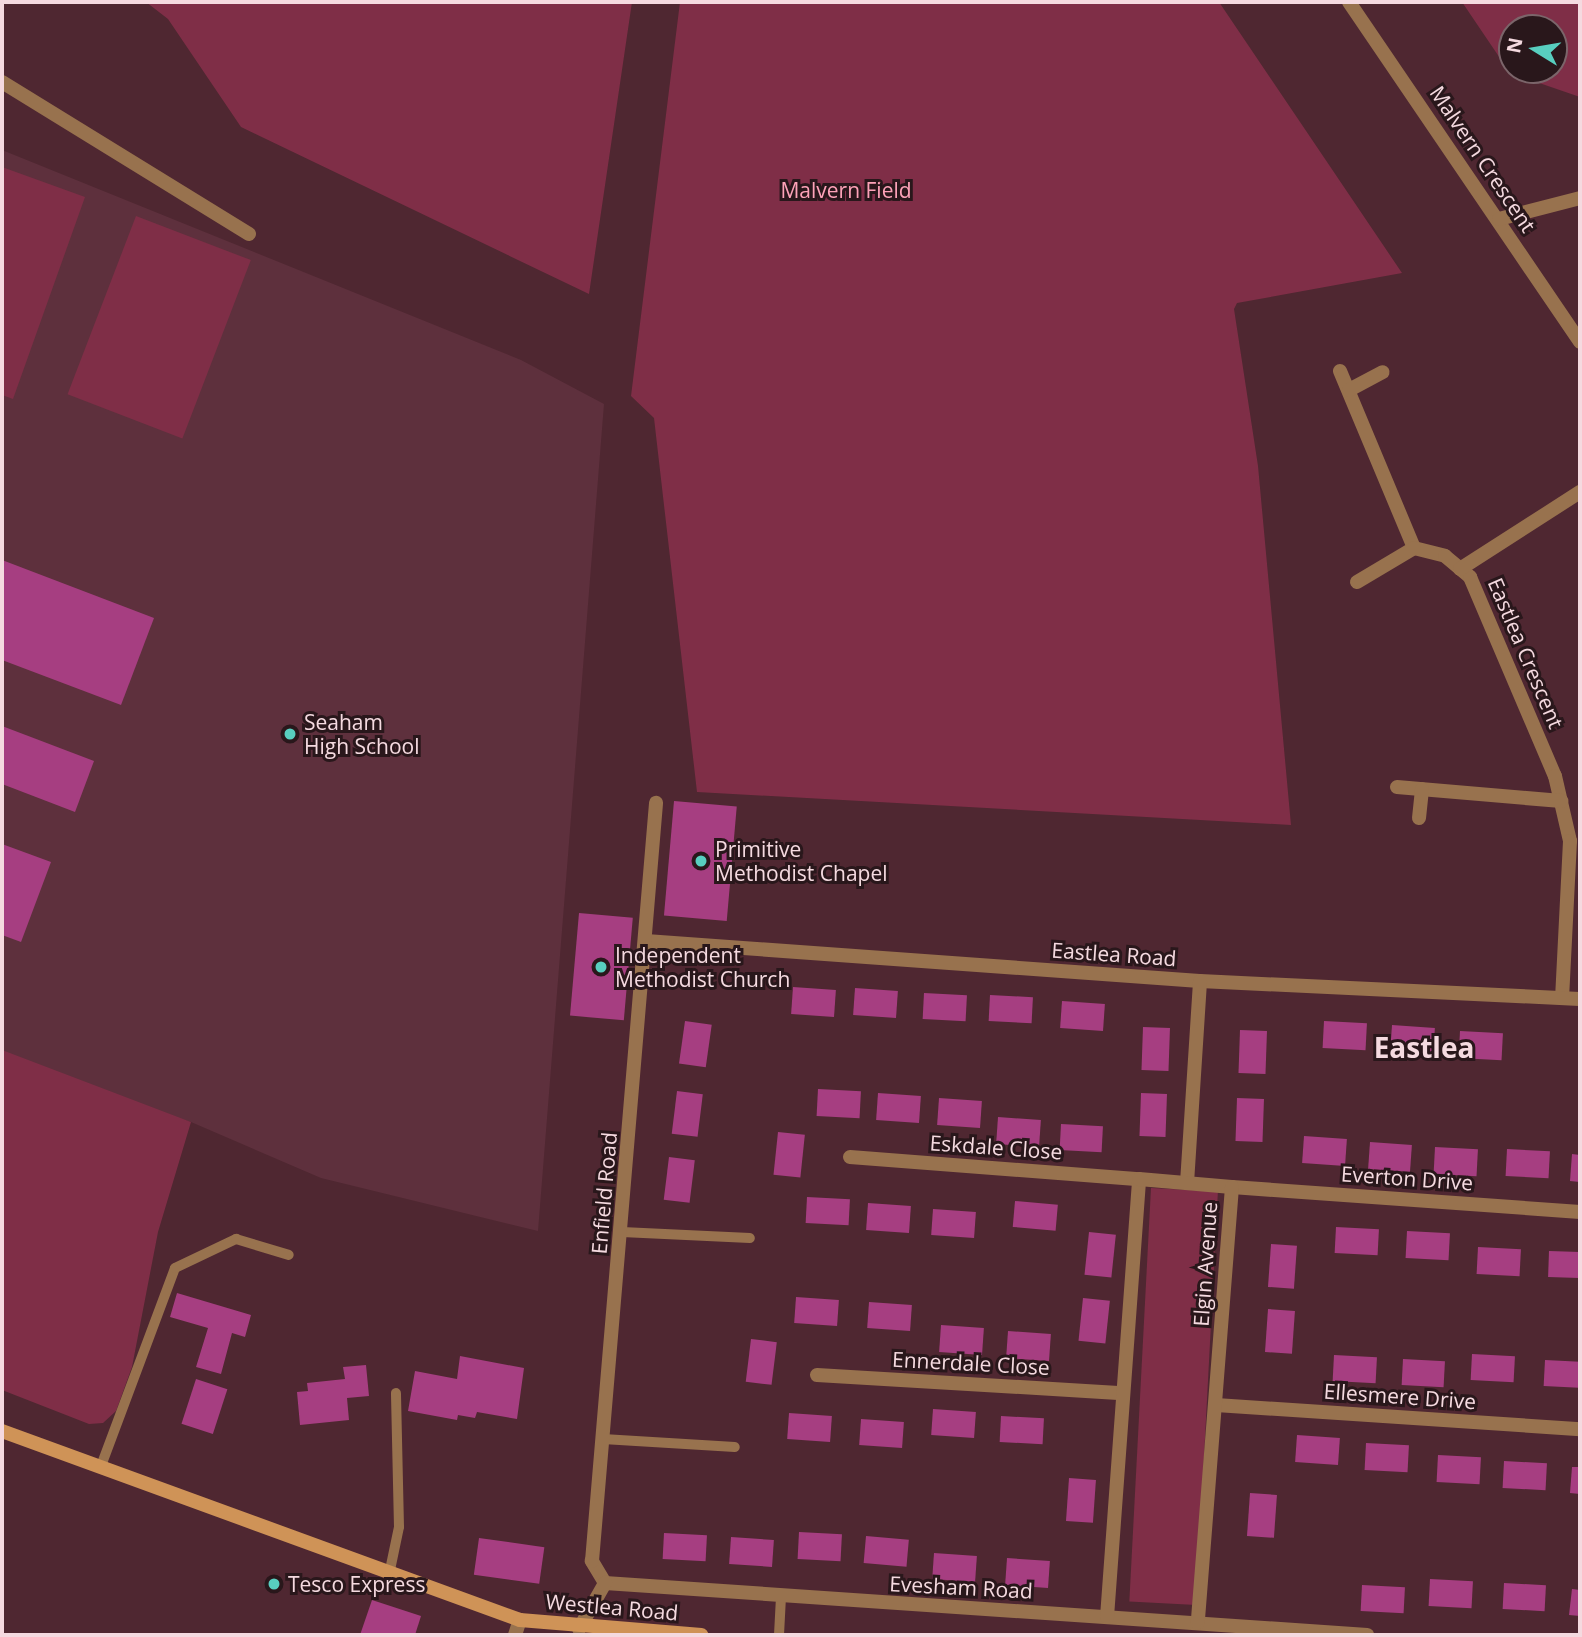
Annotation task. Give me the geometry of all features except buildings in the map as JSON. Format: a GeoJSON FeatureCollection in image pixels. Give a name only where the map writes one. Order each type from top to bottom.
{"type":"FeatureCollection","features":[{"type":"Feature","properties":{"kind":"main road","name":"Westlea Road"},"geometry":{"type":"LineString","coordinates":[[2,1432],[390,1570],[520,1620],[579,1629],[701,1635]]}},
{"type":"Feature","properties":{"kind":"street","name":"Malvern Crescent"},"geometry":{"type":"LineString","coordinates":[[1349,2],[1499,219],[1580,342]]}},
{"type":"Feature","properties":{"kind":"street"},"geometry":{"type":"LineString","coordinates":[[2,82],[248,234]]}},
{"type":"Feature","properties":{"kind":"street"},"geometry":{"type":"LineString","coordinates":[[1499,219],[1580,198]]}},
{"type":"Feature","properties":{"kind":"street"},"geometry":{"type":"LineString","coordinates":[[1340,371],[1414,548],[1357,582]]}},
{"type":"Feature","properties":{"kind":"street"},"geometry":{"type":"LineString","coordinates":[[1349,390],[1383,372]]}},
{"type":"Feature","properties":{"kind":"street"},"geometry":{"type":"LineString","coordinates":[[1460,569],[1580,492]]}},
{"type":"Feature","properties":{"kind":"street","name":"Eastlea Crescent"},"geometry":{"type":"LineString","coordinates":[[1414,548],[1445,556],[1460,569],[1497,638],[1561,801],[1570,841],[1562,998]]}},
{"type":"Feature","properties":{"kind":"street"},"geometry":{"type":"LineString","coordinates":[[1397,787],[1561,801]]}},
{"type":"Feature","properties":{"kind":"street"},"geometry":{"type":"LineString","coordinates":[[1419,818],[1422,789]]}},
{"type":"Feature","properties":{"kind":"street","name":"Enfield Road"},"geometry":{"type":"LineString","coordinates":[[605,1583],[592,1561],[622,1232],[656,803]]}},
{"type":"Feature","properties":{"kind":"street","name":"Eastlea Road"},"geometry":{"type":"LineString","coordinates":[[646,941],[1200,981],[1580,999]]}},
{"type":"Feature","properties":{"kind":"street"},"geometry":{"type":"LineString","coordinates":[[1187,1183],[1200,981]]}},
{"type":"Feature","properties":{"kind":"street","name":"Eskdale Close"},"geometry":{"type":"LineString","coordinates":[[850,1157],[1139,1180]]}},
{"type":"Feature","properties":{"kind":"street"},"geometry":{"type":"LineString","coordinates":[[1107,1616],[1139,1180]]}},
{"type":"Feature","properties":{"kind":"street","name":"Elgin Avenue"},"geometry":{"type":"LineString","coordinates":[[1139,1180],[1232,1187],[1198,1623]]}},
{"type":"Feature","properties":{"kind":"street","name":"Everton Drive"},"geometry":{"type":"LineString","coordinates":[[1232,1187],[1580,1212]]}},
{"type":"Feature","properties":{"kind":"street","name":"Ennerdale Close"},"geometry":{"type":"LineString","coordinates":[[817,1375],[1122,1394]]}},
{"type":"Feature","properties":{"kind":"street","name":"Ellesmere Drive"},"geometry":{"type":"LineString","coordinates":[[1216,1405],[1580,1429]]}},
{"type":"Feature","properties":{"kind":"street"},"geometry":{"type":"LineString","coordinates":[[579,1629],[605,1583]]}},
{"type":"Feature","properties":{"kind":"street","name":"Evesham Road"},"geometry":{"type":"LineString","coordinates":[[605,1583],[1367,1635]]}},
{"type":"Feature","properties":{"kind":"street"},"geometry":{"type":"LineString","coordinates":[[515,1635],[520,1620]]}},
{"type":"Feature","properties":{"kind":"lane"},"geometry":{"type":"LineString","coordinates":[[622,1232],[750,1238]]}},
{"type":"Feature","properties":{"kind":"lane"},"geometry":{"type":"LineString","coordinates":[[101,1466],[175,1268],[236,1239],[289,1255]]}},
{"type":"Feature","properties":{"kind":"lane"},"geometry":{"type":"LineString","coordinates":[[390,1570],[399,1527],[396,1393]]}},
{"type":"Feature","properties":{"kind":"lane"},"geometry":{"type":"LineString","coordinates":[[603,1439],[735,1447]]}},
{"type":"Feature","properties":{"kind":"lane"},"geometry":{"type":"LineString","coordinates":[[779,1635],[781,1597]]}},
{"type":"Feature","properties":{"kind":"shaded area","name":"Seaham High School"},"geometry":{"type":"Polygon","coordinates":[[[2,150],[521,360],[604,404],[538,1231],[321,1178],[191,1122],[2,1064],[2,150]]]}},
{"type":"Feature","properties":{"kind":"green space"},"geometry":{"type":"Polygon","coordinates":[[[146,2],[632,2],[589,294],[241,127],[168,19],[146,2]]]}},
{"type":"Feature","properties":{"kind":"green space","name":"Malvern Field"},"geometry":{"type":"Polygon","coordinates":[[[680,2],[1219,2],[1402,273],[1237,303],[1234,309],[1258,466],[1291,825],[697,792],[654,418],[631,396],[680,2]]]}},
{"type":"Feature","properties":{"kind":"green space"},"geometry":{"type":"Polygon","coordinates":[[[1462,2],[1580,2],[1580,97],[1542,84],[1568,84],[1568,14],[1498,14],[1498,55],[1462,2]]]}},
{"type":"Feature","properties":{"kind":"green space"},"geometry":{"type":"Polygon","coordinates":[[[2,167],[85,197],[13,399],[2,395],[2,167]]]}},
{"type":"Feature","properties":{"kind":"green space"},"geometry":{"type":"Polygon","coordinates":[[[136,216],[251,260],[182,438],[68,394],[136,216]]]}},
{"type":"Feature","properties":{"kind":"green space"},"geometry":{"type":"Polygon","coordinates":[[[2,1050],[191,1122],[158,1232],[132,1367],[116,1411],[103,1423],[89,1424],[2,1390],[2,1050]]]}},
{"type":"Feature","properties":{"kind":"green space"},"geometry":{"type":"Polygon","coordinates":[[[1151,1188],[1218,1192],[1196,1605],[1129,1601],[1151,1188]]]}},
{"type":"Feature","properties":{"kind":"place","name":"Seaham High School"},"geometry":{"type":"Point","coordinates":[290,734]}},
{"type":"Feature","properties":{"kind":"place","name":"Primitive Methodist Chapel"},"geometry":{"type":"Point","coordinates":[701,861]}},
{"type":"Feature","properties":{"kind":"place","name":"Independent Methodist Church"},"geometry":{"type":"Point","coordinates":[601,967]}},
{"type":"Feature","properties":{"kind":"place","name":"Tesco Express"},"geometry":{"type":"Point","coordinates":[274,1584]}},
{"type":"Feature","properties":{"kind":"district","name":"Eastlea"},"geometry":{"type":"Point","coordinates":[1424,1047]}}]}
